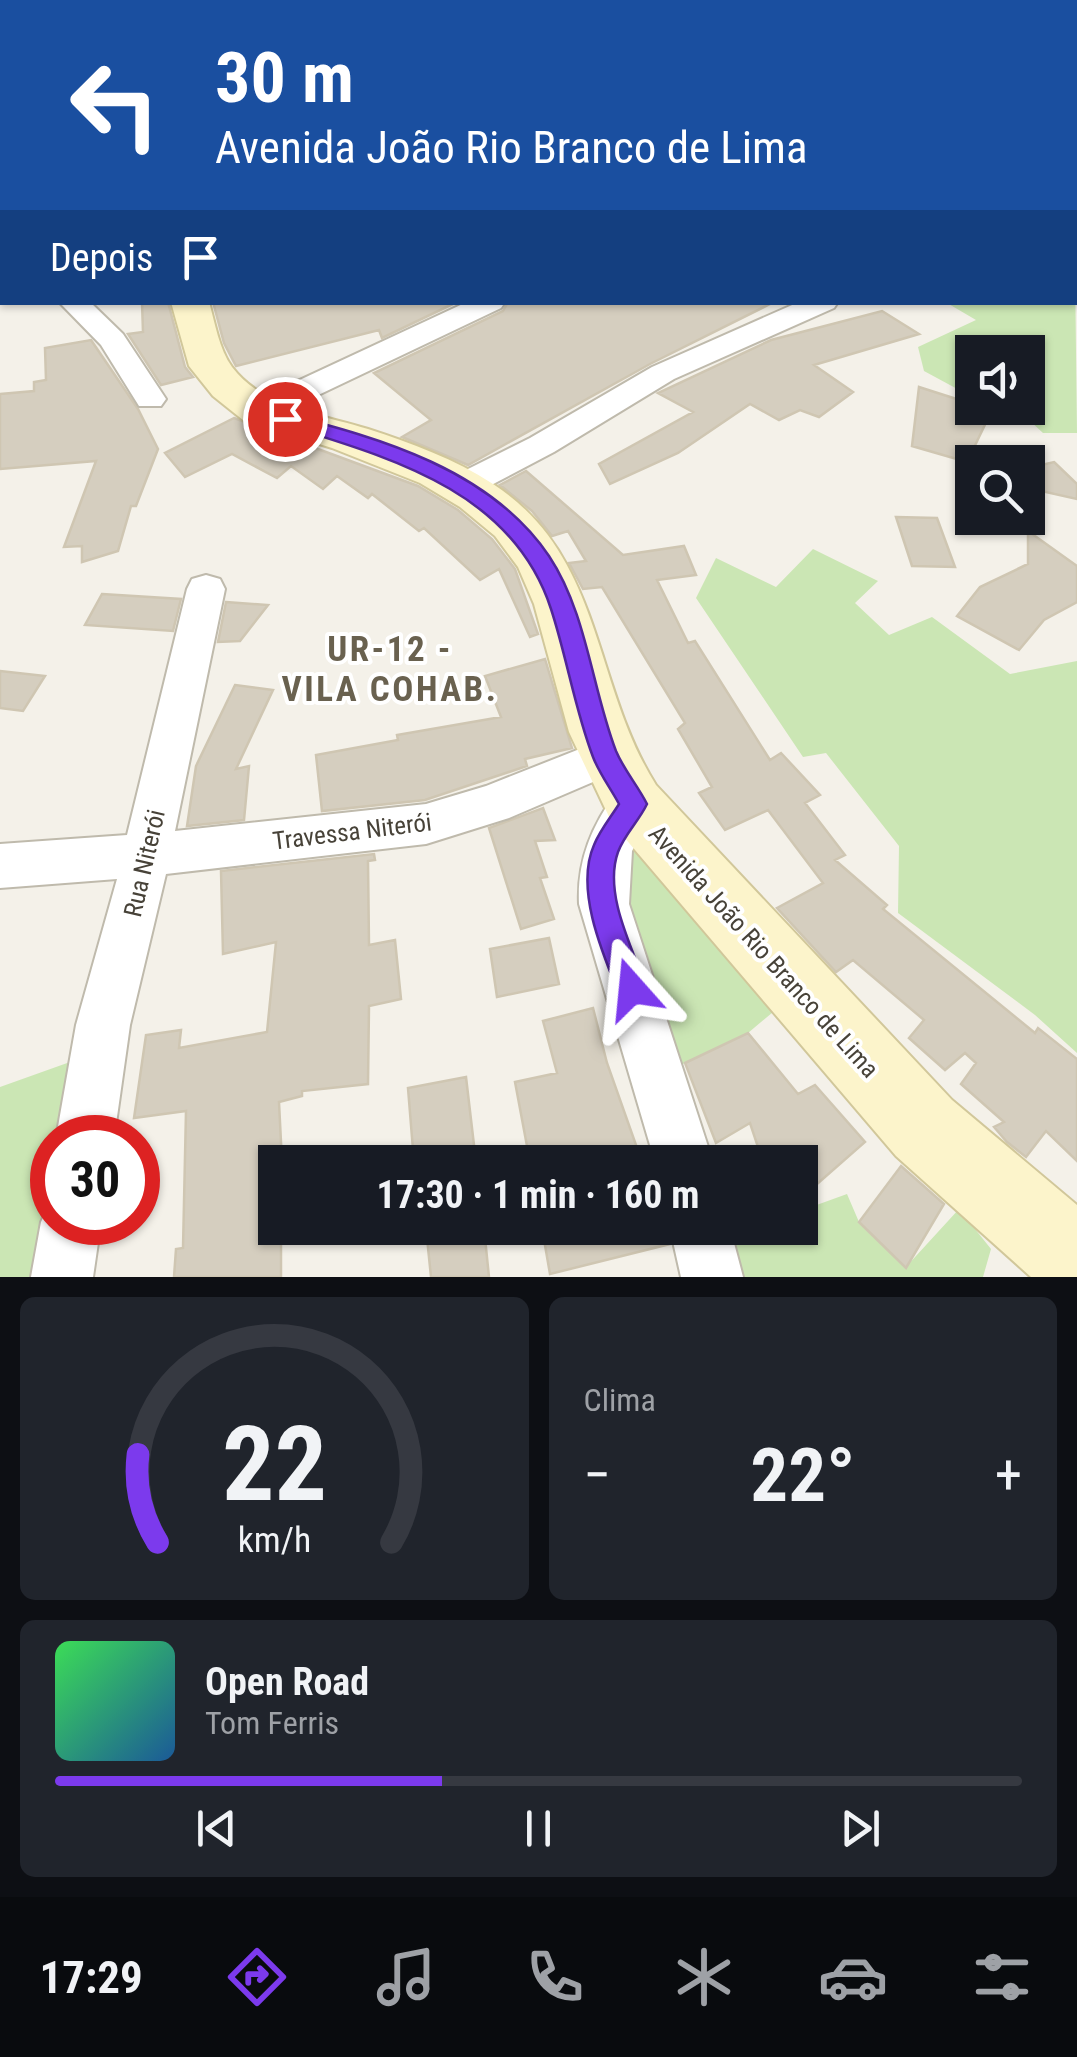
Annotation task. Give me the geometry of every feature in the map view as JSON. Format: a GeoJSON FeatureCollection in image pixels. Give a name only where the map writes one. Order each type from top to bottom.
{"type":"FeatureCollection","features":[{"type":"Feature","properties":{"kind":"main road","name":"Avenida João Rio Branco de Lima"},"geometry":{"type":"LineString","coordinates":[[191,305],[207,365],[227,388],[259,411],[391,452],[464,485],[508,522],[541,560],[562,606],[620,781],[924,1128],[1077,1261]]}},
{"type":"Feature","properties":{"kind":"street"},"geometry":{"type":"LineString","coordinates":[[76,305],[113,340],[150,400]]}},
{"type":"Feature","properties":{"kind":"street"},"geometry":{"type":"LineString","coordinates":[[259,411],[485,305]]}},
{"type":"Feature","properties":{"kind":"street"},"geometry":{"type":"LineString","coordinates":[[464,485],[542,445],[662,372],[817,305]]}},
{"type":"Feature","properties":{"kind":"street","name":"Rua Niterói"},"geometry":{"type":"LineString","coordinates":[[88,1115],[102,1025],[147,855],[206,589]]}},
{"type":"Feature","properties":{"kind":"street"},"geometry":{"type":"LineString","coordinates":[[620,781],[601,877],[604,904],[679,1145]]}},
{"type":"Feature","properties":{"kind":"street","name":"Travessa Niterói"},"geometry":{"type":"LineString","coordinates":[[0,866],[147,855],[426,824],[493,804],[620,781]]}},
{"type":"Feature","properties":{"kind":"street"},"geometry":{"type":"LineString","coordinates":[[62,1277],[67,1245]]}},
{"type":"Feature","properties":{"kind":"street"},"geometry":{"type":"LineString","coordinates":[[704,1245],[712,1277]]}},
{"type":"Feature","properties":{"kind":"green space"},"geometry":{"type":"Polygon","coordinates":[[[950,305],[1075,305],[1077,433],[1043,433],[1034,425],[1045,425],[1045,335],[955,335],[955,388],[924,371],[918,347],[976,320],[950,305]]]}},
{"type":"Feature","properties":{"kind":"green space"},"geometry":{"type":"Polygon","coordinates":[[[813,549],[878,581],[855,603],[889,635],[932,617],[1010,674],[1077,661],[1077,1053],[1035,1015],[898,913],[899,846],[826,753],[803,757],[696,598],[716,558],[776,587],[813,549]]]}},
{"type":"Feature","properties":{"kind":"green space"},"geometry":{"type":"Polygon","coordinates":[[[635,808],[791,997],[748,1033],[681,1065],[607,890],[635,808]]]}},
{"type":"Feature","properties":{"kind":"green space"},"geometry":{"type":"Polygon","coordinates":[[[70,1062],[64,1115],[30,1115],[30,1245],[48,1245],[45,1277],[0,1277],[0,1087],[70,1062]]]}},
{"type":"Feature","properties":{"kind":"green space"},"geometry":{"type":"Polygon","coordinates":[[[847,1194],[859,1222],[905,1268],[959,1209],[991,1249],[983,1277],[731,1277],[723,1245],[818,1245],[818,1204],[847,1194]]]}},
{"type":"Feature","properties":{"kind":"building"},"geometry":{"type":"Polygon","coordinates":[[[142,305],[169,305],[185,367],[193,377],[161,385],[128,334],[143,332],[142,305]]]}},
{"type":"Feature","properties":{"kind":"building"},"geometry":{"type":"Polygon","coordinates":[[[214,305],[451,305],[382,338],[379,330],[236,366],[224,343],[214,305]]]}},
{"type":"Feature","properties":{"kind":"building"},"geometry":{"type":"Polygon","coordinates":[[[506,305],[768,305],[650,364],[468,465],[402,437],[431,420],[374,373],[503,311],[506,305]]]}},
{"type":"Feature","properties":{"kind":"building"},"geometry":{"type":"Polygon","coordinates":[[[882,311],[919,334],[814,365],[853,392],[819,417],[800,410],[779,420],[750,404],[678,453],[610,484],[599,464],[693,412],[658,393],[771,340],[882,311]]]}},
{"type":"Feature","properties":{"kind":"building"},"geometry":{"type":"Polygon","coordinates":[[[91,340],[138,409],[158,449],[136,506],[131,506],[118,551],[82,562],[82,546],[64,547],[96,461],[0,469],[0,394],[34,391],[34,382],[46,380],[45,348],[91,340]]]}},
{"type":"Feature","properties":{"kind":"building"},"geometry":{"type":"Polygon","coordinates":[[[919,387],[955,399],[955,425],[985,425],[975,445],[955,445],[955,459],[912,446],[919,387]]]}},
{"type":"Feature","properties":{"kind":"building"},"geometry":{"type":"Polygon","coordinates":[[[234,418],[418,486],[458,510],[492,539],[515,569],[538,634],[530,637],[499,569],[480,580],[424,528],[419,531],[372,494],[368,498],[337,476],[323,489],[291,466],[277,478],[232,454],[185,477],[165,453],[234,418]]]}},
{"type":"Feature","properties":{"kind":"building"},"geometry":{"type":"Polygon","coordinates":[[[1054,462],[1077,484],[1077,499],[1045,492],[1045,464],[1054,462]]]}},
{"type":"Feature","properties":{"kind":"building"},"geometry":{"type":"Polygon","coordinates":[[[526,471],[623,555],[684,546],[696,575],[657,580],[688,643],[695,641],[770,760],[781,753],[820,795],[805,803],[845,855],[835,860],[887,905],[883,909],[1035,1033],[1038,1028],[1077,1059],[1077,1161],[1046,1131],[1026,1157],[1007,1142],[994,1127],[1004,1122],[961,1084],[976,1063],[965,1053],[945,1070],[909,1038],[924,1020],[853,960],[836,972],[777,908],[823,883],[768,810],[725,830],[699,793],[712,787],[678,729],[685,723],[602,587],[583,589],[569,563],[586,561],[568,531],[552,536],[532,511],[500,485],[526,471]]]}},
{"type":"Feature","properties":{"kind":"building"},"geometry":{"type":"Polygon","coordinates":[[[896,517],[937,518],[955,567],[912,566],[896,517]]]}},
{"type":"Feature","properties":{"kind":"building"},"geometry":{"type":"Polygon","coordinates":[[[1028,535],[1034,535],[1077,566],[1077,602],[1044,620],[1019,650],[957,616],[980,587],[1028,564],[1028,535]]]}},
{"type":"Feature","properties":{"kind":"building"},"geometry":{"type":"Polygon","coordinates":[[[102,594],[181,599],[173,631],[85,625],[102,594]]]}},
{"type":"Feature","properties":{"kind":"building"},"geometry":{"type":"Polygon","coordinates":[[[226,602],[268,605],[240,641],[218,642],[226,602]]]}},
{"type":"Feature","properties":{"kind":"building"},"geometry":{"type":"Polygon","coordinates":[[[545,659],[572,748],[525,759],[527,766],[425,800],[322,811],[316,755],[398,740],[397,735],[501,717],[485,676],[545,659]]]}},
{"type":"Feature","properties":{"kind":"building"},"geometry":{"type":"Polygon","coordinates":[[[0,671],[45,676],[23,711],[0,708],[0,671]]]}},
{"type":"Feature","properties":{"kind":"building"},"geometry":{"type":"Polygon","coordinates":[[[235,685],[273,690],[236,769],[249,766],[244,820],[187,826],[196,766],[235,685]]]}},
{"type":"Feature","properties":{"kind":"building"},"geometry":{"type":"Polygon","coordinates":[[[543,808],[555,840],[535,841],[547,877],[540,878],[554,919],[521,929],[489,828],[543,808]]]}},
{"type":"Feature","properties":{"kind":"building"},"geometry":{"type":"Polygon","coordinates":[[[374,854],[375,860],[368,861],[369,945],[395,940],[401,999],[369,1006],[368,1084],[302,1091],[302,1096],[279,1102],[281,1145],[258,1145],[258,1245],[281,1245],[281,1277],[174,1277],[176,1249],[183,1248],[186,1111],[134,1115],[146,1035],[181,1030],[179,1048],[267,1032],[276,942],[223,954],[221,871],[374,854]]]}},
{"type":"Feature","properties":{"kind":"building"},"geometry":{"type":"Polygon","coordinates":[[[549,938],[559,984],[497,997],[490,949],[549,938]]]}},
{"type":"Feature","properties":{"kind":"building"},"geometry":{"type":"Polygon","coordinates":[[[593,1008],[607,1063],[636,1145],[527,1145],[515,1082],[557,1073],[543,1021],[593,1008]]]}},
{"type":"Feature","properties":{"kind":"building"},"geometry":{"type":"Polygon","coordinates":[[[748,1033],[798,1094],[815,1085],[865,1142],[818,1183],[818,1145],[757,1145],[750,1123],[716,1143],[685,1063],[748,1033]]]}},
{"type":"Feature","properties":{"kind":"building"},"geometry":{"type":"Polygon","coordinates":[[[466,1077],[474,1145],[413,1145],[408,1088],[466,1077]]]}},
{"type":"Feature","properties":{"kind":"building"},"geometry":{"type":"Polygon","coordinates":[[[901,1166],[944,1204],[906,1268],[859,1222],[901,1166]]]}},
{"type":"Feature","properties":{"kind":"building"},"geometry":{"type":"Polygon","coordinates":[[[428,1245],[486,1245],[489,1277],[431,1277],[428,1245]]]}},
{"type":"Feature","properties":{"kind":"building"},"geometry":{"type":"Polygon","coordinates":[[[545,1245],[666,1245],[550,1274],[545,1245]]]}},
{"type":"Feature","properties":{"kind":"district","name":"UR-12 - VILA COHAB."},"geometry":{"type":"Point","coordinates":[390,669]}},
{"type":"Feature","properties":{"kind":"route"},"geometry":{"type":"LineString","coordinates":[[285,419],[391,452],[464,485],[494,508],[541,560],[562,606],[606,757],[634,804],[605,849],[601,877],[604,904],[632,989]]}}]}
